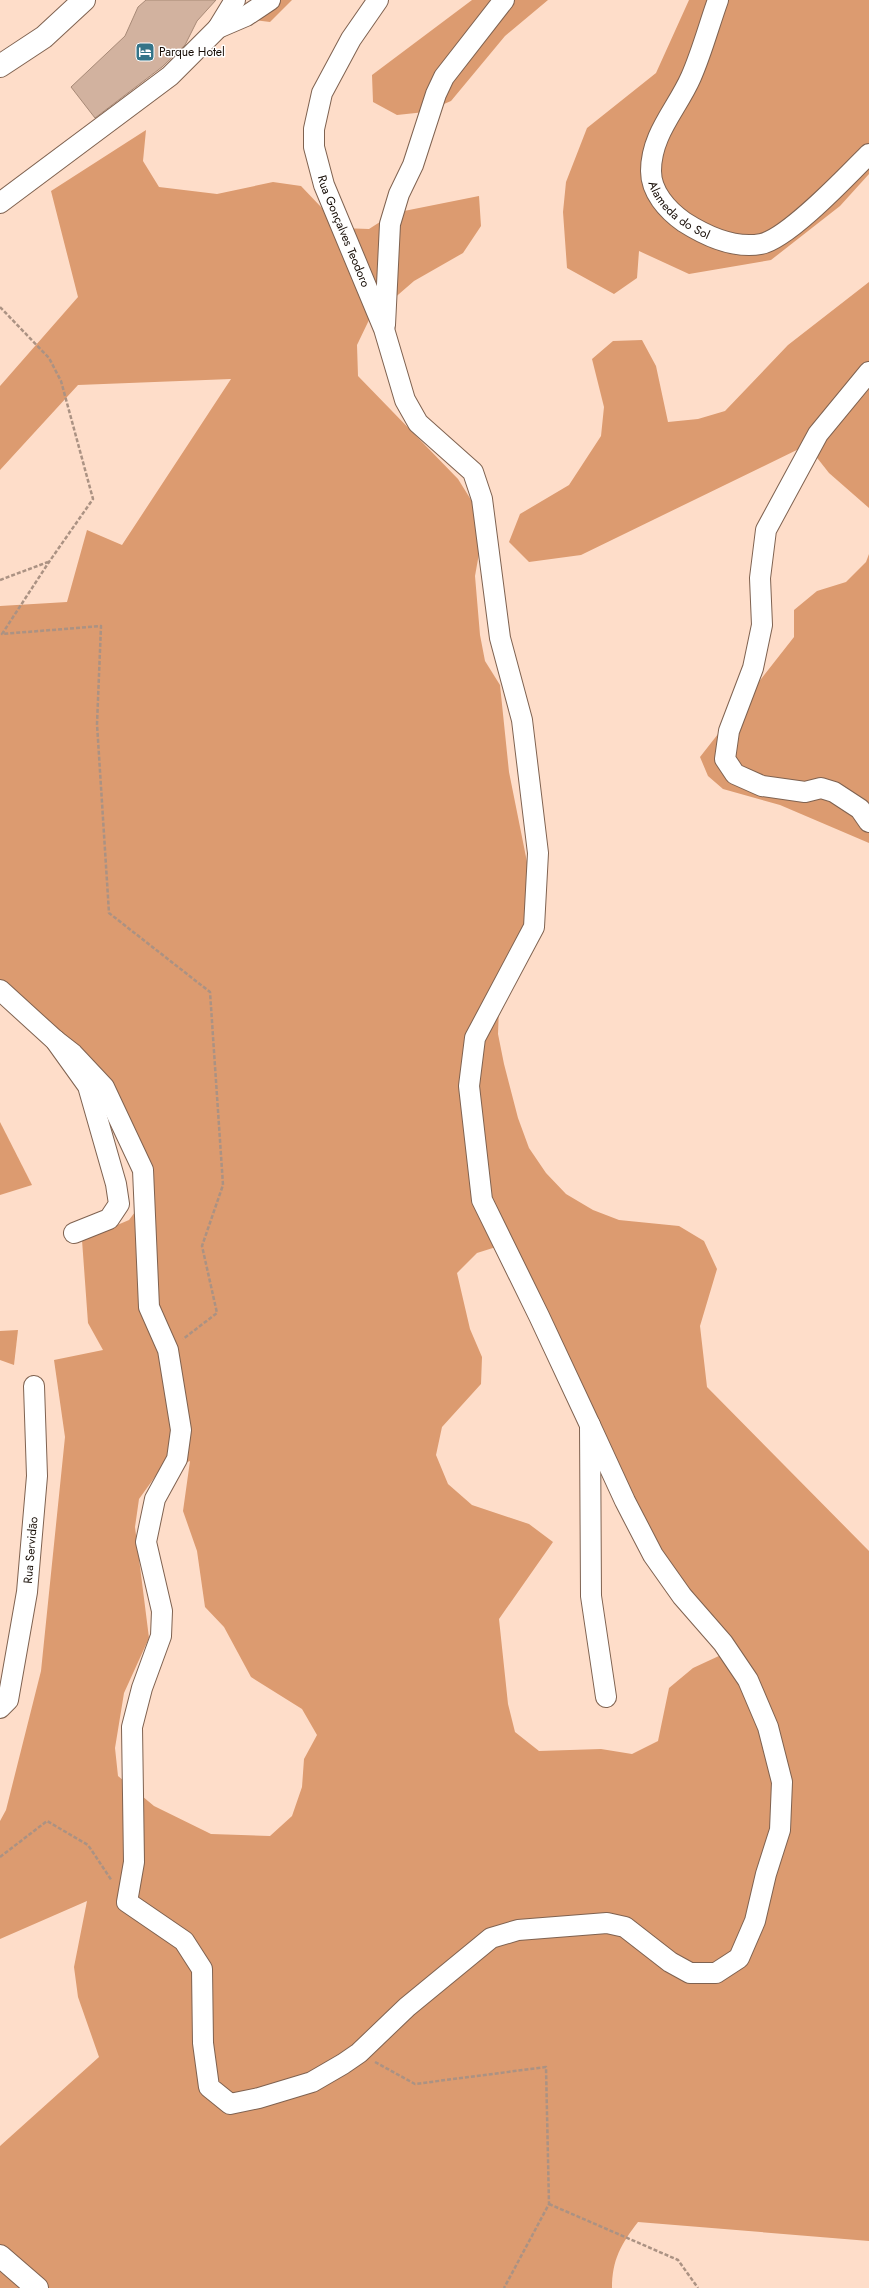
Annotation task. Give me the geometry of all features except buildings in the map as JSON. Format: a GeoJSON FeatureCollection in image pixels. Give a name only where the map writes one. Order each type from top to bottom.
{"type":"FeatureCollection","features":[{"type":"Feature","properties":{"kind":"street"},"geometry":{"type":"LineString","coordinates":[[0,66],[44,37],[84,0]]}},
{"type":"Feature","properties":{"kind":"street"},"geometry":{"type":"LineString","coordinates":[[0,203],[170,76],[218,28],[235,0]]}},
{"type":"Feature","properties":{"kind":"street"},"geometry":{"type":"LineString","coordinates":[[218,28],[246,16],[270,0]]}},
{"type":"Feature","properties":{"kind":"street","name":"Rua Gonçalves Teodoro"},"geometry":{"type":"LineString","coordinates":[[378,0],[351,38],[322,93],[314,129],[314,147],[324,185],[384,330]]}},
{"type":"Feature","properties":{"kind":"street"},"geometry":{"type":"LineString","coordinates":[[0,990],[55,1040],[73,1054],[104,1087],[143,1170],[149,1307],[168,1350],[181,1430],[177,1459],[155,1499],[146,1542],[162,1612],[161,1636],[142,1688],[132,1727],[134,1862],[127,1902],[184,1941],[202,1969],[203,2043],[209,2087],[230,2104],[259,2098],[312,2082],[359,2053],[407,2007],[491,1938],[518,1930],[607,1923],[625,1927],[670,1962],[690,1973],[716,1974],[739,1958],[755,1922],[766,1874],[780,1830],[782,1782],[768,1727],[744,1674],[723,1643],[682,1596],[653,1555],[625,1501],[539,1316],[482,1200],[469,1086],[475,1038],[534,927],[538,853],[522,720],[500,638],[482,500],[473,472],[418,423],[405,400],[384,330],[390,224],[399,194],[413,165],[433,101],[444,76],[504,0]]}},
{"type":"Feature","properties":{"kind":"street","name":"Alameda do Sol"},"geometry":{"type":"LineString","coordinates":[[718,0],[691,77],[656,140],[651,171],[655,192],[675,216],[694,229],[730,244],[761,244],[789,229],[830,193],[869,154]]}},
{"type":"Feature","properties":{"kind":"street"},"geometry":{"type":"LineString","coordinates":[[869,372],[818,434],[766,530],[760,578],[762,625],[753,668],[729,731],[725,759],[735,774],[762,786],[805,792],[821,788],[834,792],[860,809],[869,822]]}},
{"type":"Feature","properties":{"kind":"street"},"geometry":{"type":"LineString","coordinates":[[55,1040],[88,1086],[116,1184],[119,1204],[109,1219],[74,1233]]}},
{"type":"Feature","properties":{"kind":"street","name":"Rua Servidão"},"geometry":{"type":"LineString","coordinates":[[0,1708],[8,1700],[27,1592],[37,1476],[34,1386]]}},
{"type":"Feature","properties":{"kind":"street"},"geometry":{"type":"LineString","coordinates":[[590,1426],[591,1596],[606,1697]]}},
{"type":"Feature","properties":{"kind":"street"},"geometry":{"type":"LineString","coordinates":[[0,2256],[37,2288]]}},
{"type":"Feature","properties":{"kind":"path"},"geometry":{"type":"LineString","coordinates":[[0,306],[49,358],[61,381],[93,499],[49,562],[2,634],[101,626],[97,724],[109,913],[210,992],[223,1185],[202,1246],[217,1313],[168,1350]]}},
{"type":"Feature","properties":{"kind":"path"},"geometry":{"type":"LineString","coordinates":[[0,580],[49,562]]}},
{"type":"Feature","properties":{"kind":"path"},"geometry":{"type":"LineString","coordinates":[[0,1857],[46,1821],[88,1845],[127,1902]]}},
{"type":"Feature","properties":{"kind":"path"},"geometry":{"type":"LineString","coordinates":[[359,2053],[415,2084],[546,2067],[549,2204],[504,2288]]}},
{"type":"Feature","properties":{"kind":"path"},"geometry":{"type":"LineString","coordinates":[[549,2204],[678,2260],[698,2288]]}},
{"type":"Feature","properties":{"kind":"shaded area"},"geometry":{"type":"Polygon","coordinates":[[[261,0],[292,0],[270,22],[253,20],[261,0]]]}},
{"type":"Feature","properties":{"kind":"shaded area"},"geometry":{"type":"Polygon","coordinates":[[[472,0],[548,0],[505,36],[451,101],[425,112],[397,115],[373,102],[372,75],[472,0]]]}},
{"type":"Feature","properties":{"kind":"shaded area"},"geometry":{"type":"Polygon","coordinates":[[[689,0],[869,0],[869,174],[840,206],[771,260],[689,274],[639,251],[637,278],[614,294],[567,268],[563,212],[566,182],[587,128],[656,73],[689,0]]]}},
{"type":"Feature","properties":{"kind":"shaded area"},"geometry":{"type":"Polygon","coordinates":[[[146,130],[143,161],[159,187],[217,194],[273,182],[301,186],[341,228],[369,229],[394,213],[479,196],[481,226],[463,253],[414,281],[369,320],[357,345],[358,376],[458,479],[473,503],[480,548],[475,576],[480,635],[485,661],[500,685],[509,772],[541,932],[499,1007],[498,1034],[504,1064],[518,1118],[529,1148],[546,1173],[566,1194],[593,1210],[619,1220],[679,1226],[704,1241],[717,1269],[700,1326],[707,1387],[869,1551],[869,2241],[638,2222],[622,2245],[614,2269],[612,2288],[0,2288],[0,2146],[99,2057],[78,1997],[74,1967],[87,1901],[0,1939],[0,1821],[6,1810],[41,1671],[65,1437],[54,1360],[103,1350],[88,1323],[82,1240],[129,1220],[138,1208],[139,1179],[107,1104],[0,997],[0,606],[67,602],[87,530],[122,545],[231,379],[78,385],[0,470],[0,386],[78,297],[51,191],[146,130]],[[496,1247],[477,1253],[457,1273],[470,1329],[482,1357],[481,1384],[442,1427],[436,1455],[448,1484],[472,1505],[529,1524],[553,1542],[499,1619],[508,1704],[515,1732],[539,1751],[601,1749],[632,1754],[658,1741],[669,1688],[693,1668],[721,1655],[691,1616],[496,1247]],[[190,1461],[157,1474],[139,1499],[135,1527],[149,1638],[124,1693],[115,1748],[118,1776],[154,1806],[211,1834],[270,1836],[292,1816],[302,1787],[304,1759],[317,1735],[302,1709],[251,1677],[224,1627],[205,1607],[197,1551],[183,1511],[190,1461]]]}},
{"type":"Feature","properties":{"kind":"shaded area"},"geometry":{"type":"Polygon","coordinates":[[[869,282],[869,508],[829,473],[807,445],[581,555],[529,562],[509,542],[520,514],[569,485],[601,436],[604,407],[592,359],[613,341],[642,340],[656,366],[668,422],[698,419],[725,411],[788,345],[869,282]]]}},
{"type":"Feature","properties":{"kind":"shaded area"},"geometry":{"type":"Polygon","coordinates":[[[869,554],[869,843],[780,805],[723,789],[708,776],[700,757],[794,637],[794,610],[817,591],[846,582],[866,562],[869,554]]]}},
{"type":"Feature","properties":{"kind":"shaded area"},"geometry":{"type":"Polygon","coordinates":[[[0,1122],[32,1185],[0,1195],[0,1122]]]}},
{"type":"Feature","properties":{"kind":"shaded area"},"geometry":{"type":"Polygon","coordinates":[[[18,1330],[14,1365],[0,1360],[0,1331],[18,1330]]]}},
{"type":"Feature","properties":{"kind":"place","name":"Parque Hotel"},"geometry":{"type":"Point","coordinates":[145,52]}}]}
